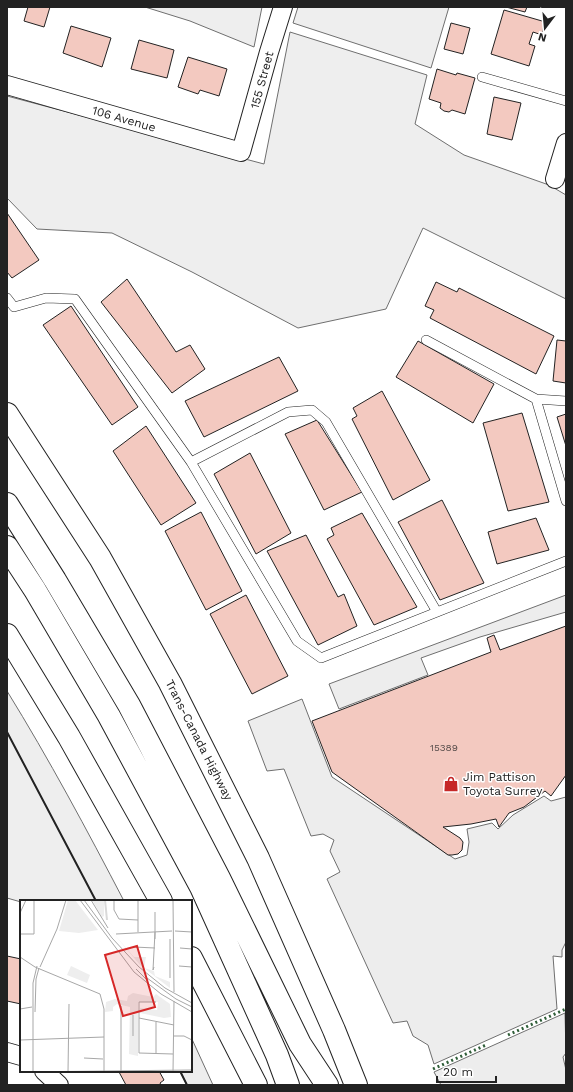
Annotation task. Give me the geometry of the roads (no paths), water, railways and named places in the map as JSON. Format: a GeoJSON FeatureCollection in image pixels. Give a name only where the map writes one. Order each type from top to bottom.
{"type":"FeatureCollection","features":[{"type":"Feature","properties":{"kind":"highway","name":"Trans-Canada Highway"},"geometry":{"type":"LineString","coordinates":[[7,414],[100,558],[170,683],[258,858],[334,1030],[356,1085]]}},
{"type":"Feature","properties":{"kind":"highway"},"geometry":{"type":"LineString","coordinates":[[7,504],[55,580],[129,705],[219,878],[300,1044],[327,1085]]}},
{"type":"Feature","properties":{"kind":"highway"},"geometry":{"type":"LineString","coordinates":[[7,547],[35,590],[109,716],[201,887],[277,1055],[288,1085]]}},
{"type":"Feature","properties":{"kind":"highway"},"geometry":{"type":"LineString","coordinates":[[7,635],[69,737],[160,900]]}},
{"type":"Feature","properties":{"kind":"highway"},"geometry":{"type":"LineString","coordinates":[[192,960],[252,1080]]}},
{"type":"Feature","properties":{"kind":"street","name":"155 Street"},"geometry":{"type":"LineString","coordinates":[[241,152],[283,7]]}},
{"type":"Feature","properties":{"kind":"street","name":"106 Avenue"},"geometry":{"type":"LineString","coordinates":[[7,85],[241,152]]}},
{"type":"Feature","properties":{"kind":"street"},"geometry":{"type":"LineString","coordinates":[[556,179],[566,143]]}},
{"type":"Feature","properties":{"kind":"street"},"geometry":{"type":"LineString","coordinates":[[7,1052],[20,1056]]}},
{"type":"Feature","properties":{"kind":"street"},"geometry":{"type":"LineString","coordinates":[[45,1072],[59,1085]]}},
{"type":"Feature","properties":{"kind":"lane"},"geometry":{"type":"LineString","coordinates":[[482,77],[566,101]]}},
{"type":"Feature","properties":{"kind":"lane"},"geometry":{"type":"LineString","coordinates":[[7,298],[14,307],[46,298],[75,299],[191,462],[297,641],[321,658],[566,561]]}},
{"type":"Feature","properties":{"kind":"lane"},"geometry":{"type":"LineString","coordinates":[[426,340],[536,399],[566,401]]}},
{"type":"Feature","properties":{"kind":"lane"},"geometry":{"type":"LineString","coordinates":[[536,399],[566,501]]}},
{"type":"Feature","properties":{"kind":"lane"},"geometry":{"type":"LineString","coordinates":[[191,462],[288,412],[312,410],[326,422],[437,612]]}},
{"type":"Feature","properties":{"kind":"place","name":"Jim Pattison Toyota Surrey"},"geometry":{"type":"Point","coordinates":[451,784]}}]}
